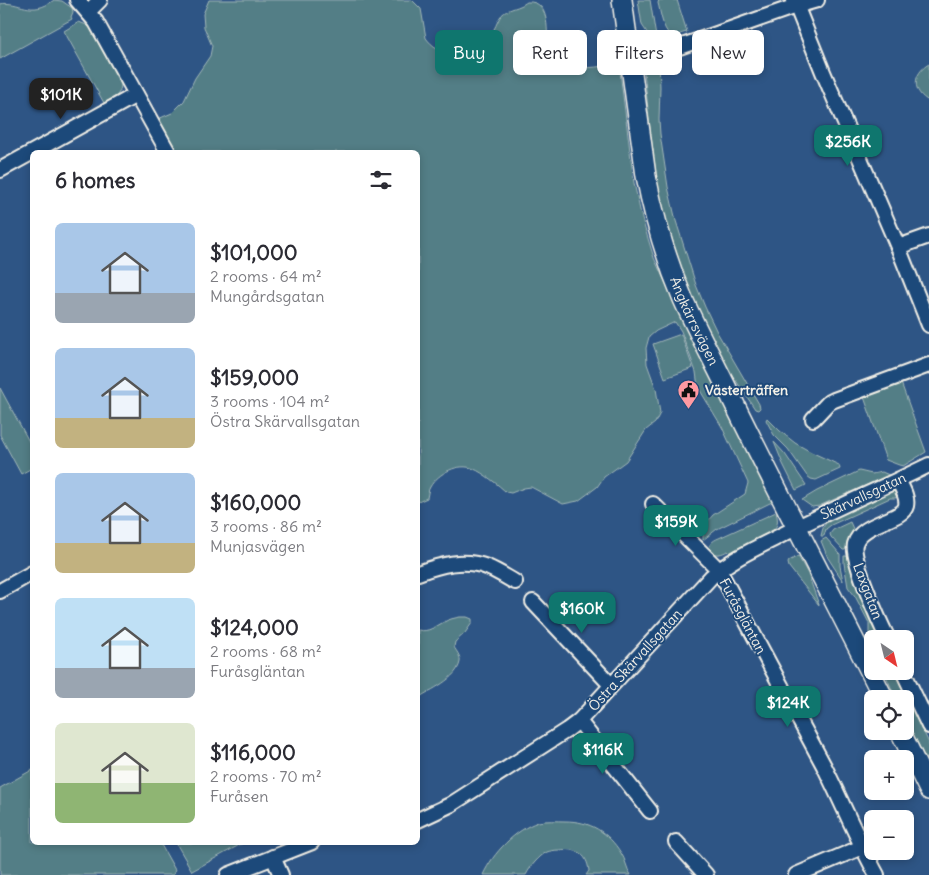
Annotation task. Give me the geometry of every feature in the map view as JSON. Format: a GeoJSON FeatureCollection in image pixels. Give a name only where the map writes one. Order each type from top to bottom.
{"type":"FeatureCollection","features":[{"type":"Feature","properties":{"kind":"street"},"geometry":{"type":"LineString","coordinates":[[77,0],[96,22],[167,150]]}},
{"type":"Feature","properties":{"kind":"street"},"geometry":{"type":"LineString","coordinates":[[88,12],[100,0]]}},
{"type":"Feature","properties":{"kind":"street","name":"Ängkärrsvägen"},"geometry":{"type":"LineString","coordinates":[[622,0],[626,30]]}},
{"type":"Feature","properties":{"kind":"street"},"geometry":{"type":"LineString","coordinates":[[682,47],[795,3],[817,0]]}},
{"type":"Feature","properties":{"kind":"street"},"geometry":{"type":"LineString","coordinates":[[795,3],[929,325]]}},
{"type":"Feature","properties":{"kind":"street","name":"Ängkärrsvägen"},"geometry":{"type":"LineString","coordinates":[[632,75],[651,204],[659,234],[684,300],[743,422],[879,690]]}},
{"type":"Feature","properties":{"kind":"street"},"geometry":{"type":"LineString","coordinates":[[36,150],[136,95]]}},
{"type":"Feature","properties":{"kind":"street"},"geometry":{"type":"LineString","coordinates":[[0,170],[30,153]]}},
{"type":"Feature","properties":{"kind":"street"},"geometry":{"type":"LineString","coordinates":[[898,247],[929,236]]}},
{"type":"Feature","properties":{"kind":"street"},"geometry":{"type":"LineString","coordinates":[[813,419],[828,403],[834,400],[929,365]]}},
{"type":"Feature","properties":{"kind":"street","name":"Skärvallsgatan"},"geometry":{"type":"LineString","coordinates":[[797,527],[929,465]]}},
{"type":"Feature","properties":{"kind":"street","name":"Laxgatan"},"geometry":{"type":"LineString","coordinates":[[884,630],[858,566],[854,546],[856,540],[864,531],[899,514],[905,508],[905,495],[898,480]]}},
{"type":"Feature","properties":{"kind":"street"},"geometry":{"type":"LineString","coordinates":[[653,504],[719,570]]}},
{"type":"Feature","properties":{"kind":"street","name":"Östra Skärvallsgatan"},"geometry":{"type":"LineString","coordinates":[[420,819],[450,805],[567,730],[579,720],[711,577],[719,570],[754,549],[797,527]]}},
{"type":"Feature","properties":{"kind":"street"},"geometry":{"type":"LineString","coordinates":[[420,572],[446,564],[466,563],[487,567],[516,582]]}},
{"type":"Feature","properties":{"kind":"street","name":"Furåsgläntan"},"geometry":{"type":"LineString","coordinates":[[719,570],[824,766],[876,875]]}},
{"type":"Feature","properties":{"kind":"street"},"geometry":{"type":"LineString","coordinates":[[0,591],[30,575]]}},
{"type":"Feature","properties":{"kind":"street"},"geometry":{"type":"LineString","coordinates":[[533,602],[611,685]]}},
{"type":"Feature","properties":{"kind":"street"},"geometry":{"type":"LineString","coordinates":[[907,680],[929,726]]}},
{"type":"Feature","properties":{"kind":"street"},"geometry":{"type":"LineString","coordinates":[[579,720],[650,811]]}},
{"type":"Feature","properties":{"kind":"street"},"geometry":{"type":"LineString","coordinates":[[904,740],[929,790]]}},
{"type":"Feature","properties":{"kind":"street"},"geometry":{"type":"LineString","coordinates":[[676,842],[706,875]]}},
{"type":"Feature","properties":{"kind":"street"},"geometry":{"type":"LineString","coordinates":[[228,875],[304,845]]}},
{"type":"Feature","properties":{"kind":"street"},"geometry":{"type":"LineString","coordinates":[[796,875],[862,848]]}},
{"type":"Feature","properties":{"kind":"street"},"geometry":{"type":"LineString","coordinates":[[273,857],[281,875]]}},
{"type":"Feature","properties":{"kind":"green space"},"geometry":{"type":"Polygon","coordinates":[[[54,0],[62,1],[72,8],[72,19],[0,59],[0,4],[7,3],[39,8],[54,0]]]}},
{"type":"Feature","properties":{"kind":"green space"},"geometry":{"type":"Polygon","coordinates":[[[209,0],[412,0],[421,9],[426,38],[435,46],[435,75],[503,75],[503,30],[494,30],[500,17],[509,10],[527,2],[535,3],[541,7],[546,19],[547,30],[513,30],[513,75],[587,75],[587,67],[597,67],[597,75],[620,75],[634,183],[642,219],[654,258],[772,502],[717,529],[703,540],[703,531],[706,523],[713,515],[745,494],[748,483],[722,427],[698,387],[696,372],[681,331],[675,322],[656,331],[649,337],[646,348],[647,364],[656,389],[660,413],[655,423],[646,430],[626,461],[604,477],[597,487],[578,501],[563,504],[531,487],[511,493],[506,492],[491,479],[477,471],[468,467],[462,467],[449,470],[438,477],[429,488],[427,498],[420,501],[420,150],[176,150],[158,119],[172,113],[184,101],[195,78],[210,56],[212,46],[204,27],[203,14],[209,0]]]}},
{"type":"Feature","properties":{"kind":"green space"},"geometry":{"type":"Polygon","coordinates":[[[638,0],[650,0],[655,30],[645,30],[642,25],[638,0]]]}},
{"type":"Feature","properties":{"kind":"green space"},"geometry":{"type":"Polygon","coordinates":[[[659,0],[677,0],[687,32],[682,33],[682,30],[665,29],[658,3],[659,0]]]}},
{"type":"Feature","properties":{"kind":"green space"},"geometry":{"type":"Polygon","coordinates":[[[79,22],[89,26],[121,84],[118,94],[104,103],[64,31],[79,22]]]}},
{"type":"Feature","properties":{"kind":"green space"},"geometry":{"type":"Polygon","coordinates":[[[929,64],[929,101],[919,93],[916,83],[919,73],[929,64]]]}},
{"type":"Feature","properties":{"kind":"green space"},"geometry":{"type":"Polygon","coordinates":[[[644,75],[660,75],[660,134],[668,187],[676,221],[705,307],[717,332],[759,404],[760,408],[758,410],[755,409],[731,374],[698,311],[665,217],[651,139],[644,75]]]}},
{"type":"Feature","properties":{"kind":"green space"},"geometry":{"type":"Polygon","coordinates":[[[681,334],[693,368],[665,378],[653,344],[681,334]]]}},
{"type":"Feature","properties":{"kind":"green space"},"geometry":{"type":"Polygon","coordinates":[[[900,380],[926,452],[903,466],[886,460],[863,394],[900,380]]]}},
{"type":"Feature","properties":{"kind":"green space"},"geometry":{"type":"Polygon","coordinates":[[[0,388],[30,443],[30,469],[21,474],[0,435],[0,388]]]}},
{"type":"Feature","properties":{"kind":"green space"},"geometry":{"type":"Polygon","coordinates":[[[767,418],[795,443],[839,465],[840,469],[816,480],[811,479],[788,449],[774,435],[766,420],[767,418]]]}},
{"type":"Feature","properties":{"kind":"green space"},"geometry":{"type":"Polygon","coordinates":[[[774,442],[785,454],[806,485],[796,490],[774,442]]]}},
{"type":"Feature","properties":{"kind":"green space"},"geometry":{"type":"Polygon","coordinates":[[[859,471],[872,474],[882,472],[889,475],[819,506],[812,507],[802,500],[817,491],[859,471]]]}},
{"type":"Feature","properties":{"kind":"green space"},"geometry":{"type":"Polygon","coordinates":[[[894,491],[901,495],[890,498],[831,525],[826,529],[824,536],[821,536],[824,526],[832,518],[894,491]]]}},
{"type":"Feature","properties":{"kind":"green space"},"geometry":{"type":"Polygon","coordinates":[[[776,512],[777,524],[764,537],[730,553],[728,551],[717,554],[710,550],[711,543],[716,539],[776,512]]]}},
{"type":"Feature","properties":{"kind":"green space"},"geometry":{"type":"Polygon","coordinates":[[[850,522],[854,531],[845,550],[843,550],[830,534],[833,530],[850,522]]]}},
{"type":"Feature","properties":{"kind":"green space"},"geometry":{"type":"Polygon","coordinates":[[[826,538],[840,554],[843,581],[828,558],[821,541],[826,538]]]}},
{"type":"Feature","properties":{"kind":"green space"},"geometry":{"type":"Polygon","coordinates":[[[798,556],[808,574],[819,605],[789,567],[789,561],[798,556]]]}},
{"type":"Feature","properties":{"kind":"green space"},"geometry":{"type":"Polygon","coordinates":[[[844,556],[846,556],[876,630],[869,630],[869,623],[855,596],[848,587],[844,556]]]}},
{"type":"Feature","properties":{"kind":"green space"},"geometry":{"type":"Polygon","coordinates":[[[460,617],[472,619],[472,623],[465,633],[455,642],[454,647],[460,660],[458,668],[449,679],[420,697],[420,630],[429,630],[448,620],[460,617]]]}},
{"type":"Feature","properties":{"kind":"green space"},"geometry":{"type":"Polygon","coordinates":[[[888,680],[898,680],[903,690],[892,690],[888,680]]]}},
{"type":"Feature","properties":{"kind":"green space"},"geometry":{"type":"Polygon","coordinates":[[[914,712],[929,743],[929,766],[914,735],[914,712]]]}},
{"type":"Feature","properties":{"kind":"green space"},"geometry":{"type":"Polygon","coordinates":[[[30,771],[30,845],[161,845],[175,870],[173,875],[0,875],[0,788],[30,771]]]}},
{"type":"Feature","properties":{"kind":"green space"},"geometry":{"type":"Polygon","coordinates":[[[548,821],[574,822],[598,829],[610,839],[624,858],[631,875],[586,875],[589,871],[583,856],[575,851],[565,850],[547,852],[535,862],[526,875],[483,875],[506,843],[529,826],[538,822],[548,821]]]}},
{"type":"Feature","properties":{"kind":"green space"},"geometry":{"type":"Polygon","coordinates":[[[177,845],[239,845],[192,871],[177,845]]]}},
{"type":"Feature","properties":{"kind":"place","name":"Västerträffen"},"geometry":{"type":"Point","coordinates":[689,409]}}]}
